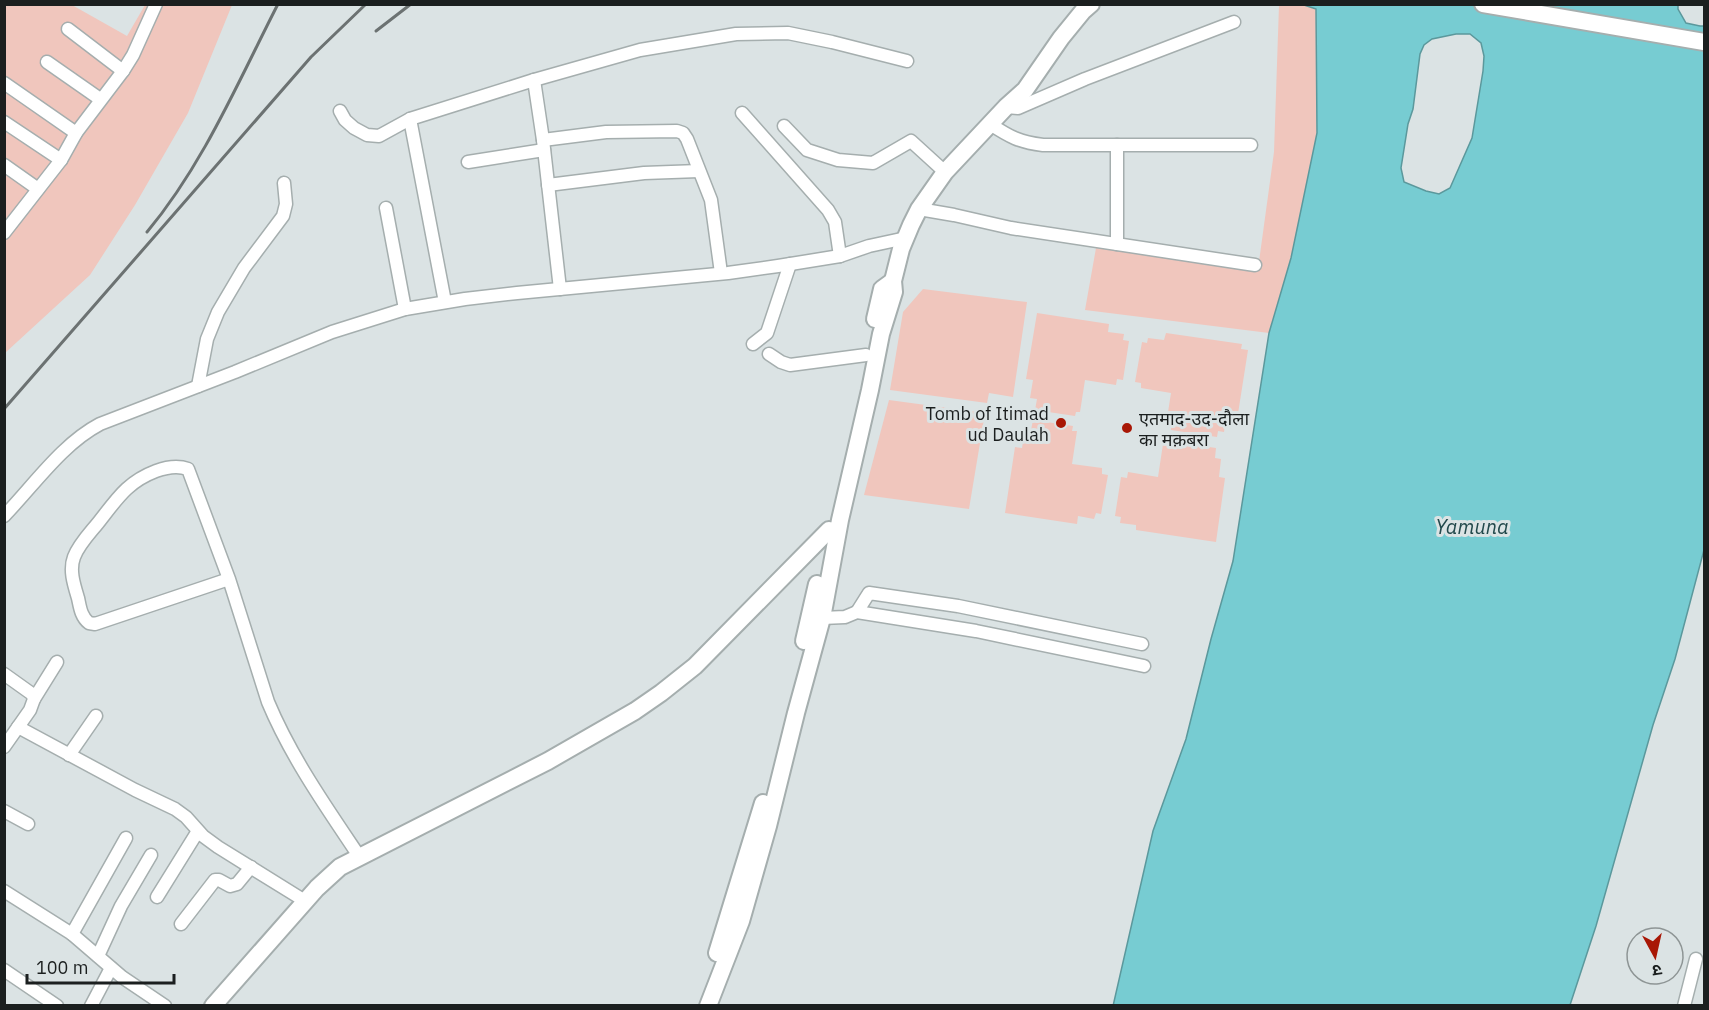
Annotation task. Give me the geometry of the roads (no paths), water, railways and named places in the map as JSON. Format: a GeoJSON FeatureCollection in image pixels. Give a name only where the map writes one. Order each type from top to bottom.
{"type":"FeatureCollection","features":[{"type":"Feature","properties":{"kind":"main road"},"geometry":{"type":"LineString","coordinates":[[708,1005],[741,921],[822,618],[840,520],[881,334],[894,292],[893,281],[901,249],[919,209],[945,172],[1025,90],[1061,39],[1090,4]]}},
{"type":"Feature","properties":{"kind":"main road"},"geometry":{"type":"LineString","coordinates":[[1483,4],[1704,42]]}},
{"type":"Feature","properties":{"kind":"main road"},"geometry":{"type":"LineString","coordinates":[[697,1005],[712,970],[727,922],[790,704],[882,289],[893,281]]}},
{"type":"Feature","properties":{"kind":"main road"},"geometry":{"type":"LineString","coordinates":[[214,1005],[326,878],[340,867],[548,761],[644,705],[703,658],[829,530]]}},
{"type":"Feature","properties":{"kind":"street"},"geometry":{"type":"LineString","coordinates":[[4,233],[9,219],[39,189],[61,160],[76,133],[100,99],[123,71],[156,4]]}},
{"type":"Feature","properties":{"kind":"street"},"geometry":{"type":"LineString","coordinates":[[1006,107],[1017,108],[1084,79],[1234,22]]}},
{"type":"Feature","properties":{"kind":"street"},"geometry":{"type":"LineString","coordinates":[[68,29],[123,71]]}},
{"type":"Feature","properties":{"kind":"street"},"geometry":{"type":"LineString","coordinates":[[340,111],[345,120],[354,128],[374,136],[387,133],[410,119],[640,50],[736,34],[788,33],[908,61]]}},
{"type":"Feature","properties":{"kind":"street"},"geometry":{"type":"LineString","coordinates":[[47,62],[100,99]]}},
{"type":"Feature","properties":{"kind":"street"},"geometry":{"type":"LineString","coordinates":[[534,80],[544,145],[560,289]]}},
{"type":"Feature","properties":{"kind":"street"},"geometry":{"type":"LineString","coordinates":[[4,83],[76,133]]}},
{"type":"Feature","properties":{"kind":"street"},"geometry":{"type":"LineString","coordinates":[[742,113],[828,210],[835,222],[840,256]]}},
{"type":"Feature","properties":{"kind":"street"},"geometry":{"type":"LineString","coordinates":[[410,119],[445,302]]}},
{"type":"Feature","properties":{"kind":"street"},"geometry":{"type":"LineString","coordinates":[[4,122],[61,160]]}},
{"type":"Feature","properties":{"kind":"street"},"geometry":{"type":"LineString","coordinates":[[990,124],[1012,138],[1043,145],[1251,145]]}},
{"type":"Feature","properties":{"kind":"street"},"geometry":{"type":"LineString","coordinates":[[784,126],[807,150],[838,160],[873,163],[911,141],[945,172]]}},
{"type":"Feature","properties":{"kind":"street"},"geometry":{"type":"LineString","coordinates":[[468,162],[606,132],[681,132],[687,139],[711,200],[721,273]]}},
{"type":"Feature","properties":{"kind":"street"},"geometry":{"type":"LineString","coordinates":[[1117,145],[1117,244]]}},
{"type":"Feature","properties":{"kind":"street"},"geometry":{"type":"LineString","coordinates":[[4,165],[39,189]]}},
{"type":"Feature","properties":{"kind":"street"},"geometry":{"type":"LineString","coordinates":[[548,185],[644,173],[699,171]]}},
{"type":"Feature","properties":{"kind":"street"},"geometry":{"type":"LineString","coordinates":[[198,386],[207,339],[218,312],[244,268],[283,216],[286,204],[284,183]]}},
{"type":"Feature","properties":{"kind":"street"},"geometry":{"type":"LineString","coordinates":[[386,208],[405,309]]}},
{"type":"Feature","properties":{"kind":"street"},"geometry":{"type":"LineString","coordinates":[[919,209],[1011,228],[1255,265]]}},
{"type":"Feature","properties":{"kind":"street"},"geometry":{"type":"LineString","coordinates":[[4,516],[70,445],[87,431],[118,416],[333,332],[405,309],[517,293],[790,264],[840,256],[869,246],[906,238]]}},
{"type":"Feature","properties":{"kind":"street"},"geometry":{"type":"LineString","coordinates":[[753,344],[767,333],[790,264]]}},
{"type":"Feature","properties":{"kind":"street"},"geometry":{"type":"LineString","coordinates":[[769,354],[781,362],[790,364],[866,355]]}},
{"type":"Feature","properties":{"kind":"street"},"geometry":{"type":"LineString","coordinates":[[229,579],[95,624],[89,623],[82,614],[72,574],[74,557],[83,542],[126,488],[145,475],[173,466],[188,469],[229,579],[276,721],[321,800],[359,856]]}},
{"type":"Feature","properties":{"kind":"street"},"geometry":{"type":"LineString","coordinates":[[822,618],[846,617],[857,612],[869,593],[958,606],[1142,644]]}},
{"type":"Feature","properties":{"kind":"street"},"geometry":{"type":"LineString","coordinates":[[857,612],[976,631],[1144,666]]}},
{"type":"Feature","properties":{"kind":"street"},"geometry":{"type":"LineString","coordinates":[[5,745],[30,710],[34,699],[57,662]]}},
{"type":"Feature","properties":{"kind":"street"},"geometry":{"type":"LineString","coordinates":[[4,674],[32,694],[34,699]]}},
{"type":"Feature","properties":{"kind":"street"},"geometry":{"type":"LineString","coordinates":[[69,754],[96,716]]}},
{"type":"Feature","properties":{"kind":"street"},"geometry":{"type":"LineString","coordinates":[[18,727],[175,809],[218,847],[305,902]]}},
{"type":"Feature","properties":{"kind":"street"},"geometry":{"type":"LineString","coordinates":[[4,811],[28,824]]}},
{"type":"Feature","properties":{"kind":"street"},"geometry":{"type":"LineString","coordinates":[[157,897],[198,831]]}},
{"type":"Feature","properties":{"kind":"street"},"geometry":{"type":"LineString","coordinates":[[72,934],[126,838]]}},
{"type":"Feature","properties":{"kind":"street"},"geometry":{"type":"LineString","coordinates":[[98,956],[122,906],[151,855]]}},
{"type":"Feature","properties":{"kind":"street"},"geometry":{"type":"LineString","coordinates":[[181,924],[215,880],[230,886],[237,884],[251,867]]}},
{"type":"Feature","properties":{"kind":"street"},"geometry":{"type":"LineString","coordinates":[[4,891],[72,934],[111,968],[165,1005]]}},
{"type":"Feature","properties":{"kind":"street"},"geometry":{"type":"LineString","coordinates":[[1684,1005],[1696,959]]}},
{"type":"Feature","properties":{"kind":"street"},"geometry":{"type":"LineString","coordinates":[[91,1005],[111,968]]}},
{"type":"Feature","properties":{"kind":"street"},"geometry":{"type":"LineString","coordinates":[[4,969],[57,1005]]}},
{"type":"Feature","properties":{"kind":"water","name":"Yamuna"},"geometry":{"type":"Polygon","coordinates":[[[1304,5],[1678,5],[1686,23],[1704,26],[1704,550],[1675,659],[1653,725],[1596,926],[1570,1005],[1113,1006],[1153,831],[1186,739],[1233,561],[1269,333],[1291,258],[1317,133],[1316,9],[1304,5]],[[1456,34],[1432,39],[1424,45],[1420,54],[1413,109],[1408,124],[1401,168],[1404,182],[1426,191],[1439,194],[1450,188],[1472,138],[1484,56],[1481,43],[1470,34],[1456,34]]]}},
{"type":"Feature","properties":{"kind":"railway"},"geometry":{"type":"LineString","coordinates":[[147,232],[203,151],[278,4]]}},
{"type":"Feature","properties":{"kind":"railway"},"geometry":{"type":"LineString","coordinates":[[4,409],[311,57],[366,4]]}},
{"type":"Feature","properties":{"kind":"railway"},"geometry":{"type":"LineString","coordinates":[[376,31],[411,4]]}},
{"type":"Feature","properties":{"kind":"place","name":"Tomb of Itimad ud Daulah"},"geometry":{"type":"Point","coordinates":[1061,423]}},
{"type":"Feature","properties":{"kind":"place","name":"एतमाद-उद-दौला का मक़बरा"},"geometry":{"type":"Point","coordinates":[1127,428]}}]}
